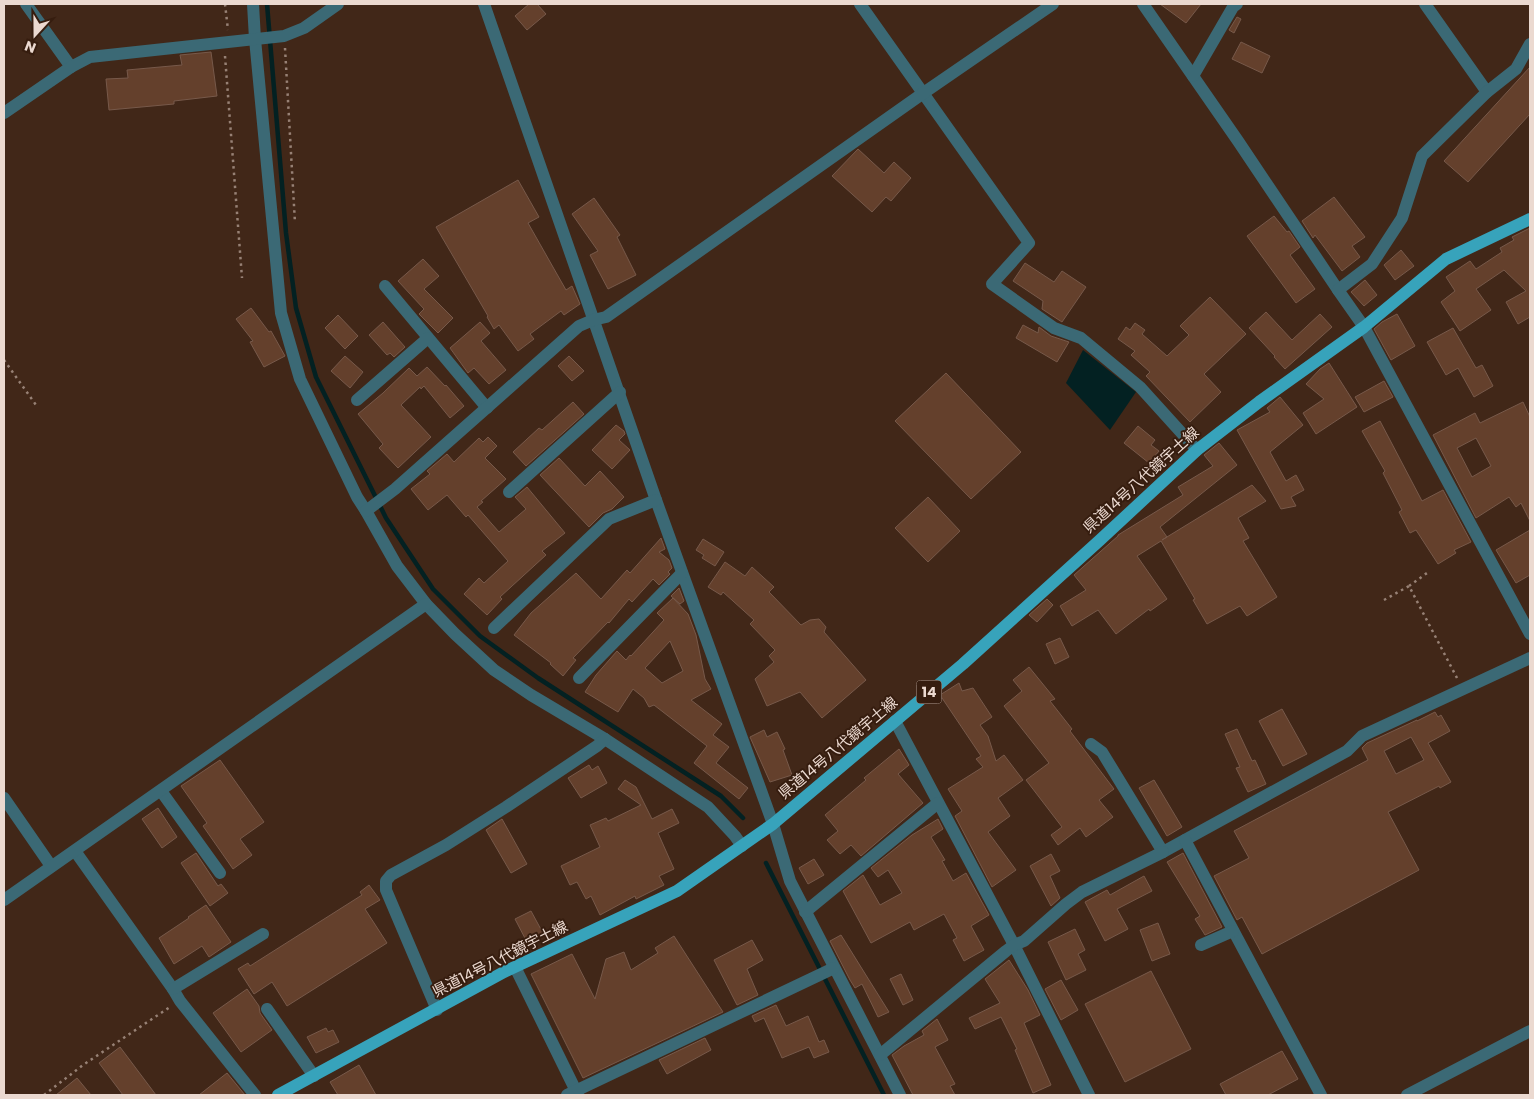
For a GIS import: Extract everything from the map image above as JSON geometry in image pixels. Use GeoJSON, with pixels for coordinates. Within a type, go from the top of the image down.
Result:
{"type":"FeatureCollection","features":[{"type":"Feature","properties":{"kind":"main road","name":"県道14号八代鏡宇土線"},"geometry":{"type":"LineString","coordinates":[[278,1095],[515,967],[677,891],[742,846],[773,824],[895,721],[1100,540],[1196,450],[1259,402],[1364,327],[1446,259],[1530,219]]}},
{"type":"Feature","properties":{"kind":"street"},"geometry":{"type":"LineString","coordinates":[[26,4],[71,67]]}},
{"type":"Feature","properties":{"kind":"street"},"geometry":{"type":"LineString","coordinates":[[252,4],[259,38],[281,313],[300,379],[357,497],[371,507],[397,566],[426,604],[494,670],[531,695],[605,739],[708,807],[742,846]]}},
{"type":"Feature","properties":{"kind":"street"},"geometry":{"type":"LineString","coordinates":[[4,113],[90,56],[282,36],[304,28],[338,4]]}},
{"type":"Feature","properties":{"kind":"street"},"geometry":{"type":"LineString","coordinates":[[484,4],[656,500],[773,824],[790,881],[832,969],[900,1095]]}},
{"type":"Feature","properties":{"kind":"street"},"geometry":{"type":"LineString","coordinates":[[860,4],[1028,243],[992,284],[1054,328],[1081,338],[1140,387],[1196,450]]}},
{"type":"Feature","properties":{"kind":"street"},"geometry":{"type":"LineString","coordinates":[[371,507],[392,491],[579,326],[606,317],[1053,4]]}},
{"type":"Feature","properties":{"kind":"street"},"geometry":{"type":"LineString","coordinates":[[1143,4],[1364,327],[1530,634]]}},
{"type":"Feature","properties":{"kind":"street"},"geometry":{"type":"LineString","coordinates":[[1193,76],[1233,7],[1237,4]]}},
{"type":"Feature","properties":{"kind":"street"},"geometry":{"type":"LineString","coordinates":[[1425,4],[1488,92]]}},
{"type":"Feature","properties":{"kind":"street"},"geometry":{"type":"LineString","coordinates":[[1338,290],[1372,264],[1402,218],[1422,156],[1488,92],[1516,69],[1530,44]]}},
{"type":"Feature","properties":{"kind":"street"},"geometry":{"type":"LineString","coordinates":[[385,286],[487,408]]}},
{"type":"Feature","properties":{"kind":"street"},"geometry":{"type":"LineString","coordinates":[[357,400],[428,338]]}},
{"type":"Feature","properties":{"kind":"street"},"geometry":{"type":"LineString","coordinates":[[508,492],[620,392]]}},
{"type":"Feature","properties":{"kind":"street"},"geometry":{"type":"LineString","coordinates":[[494,628],[609,519],[656,500]]}},
{"type":"Feature","properties":{"kind":"street"},"geometry":{"type":"LineString","coordinates":[[579,678],[682,573]]}},
{"type":"Feature","properties":{"kind":"street"},"geometry":{"type":"LineString","coordinates":[[4,900],[426,604]]}},
{"type":"Feature","properties":{"kind":"street"},"geometry":{"type":"LineString","coordinates":[[880,1055],[1082,892],[1163,852],[1347,751],[1362,736],[1530,658]]}},
{"type":"Feature","properties":{"kind":"street"},"geometry":{"type":"LineString","coordinates":[[895,721],[1014,945],[1089,1095]]}},
{"type":"Feature","properties":{"kind":"street"},"geometry":{"type":"LineString","coordinates":[[437,1010],[386,890],[386,880],[391,875],[446,845],[506,807],[605,739]]}},
{"type":"Feature","properties":{"kind":"street"},"geometry":{"type":"LineString","coordinates":[[1091,744],[1102,752],[1163,852]]}},
{"type":"Feature","properties":{"kind":"street"},"geometry":{"type":"LineString","coordinates":[[161,791],[220,873]]}},
{"type":"Feature","properties":{"kind":"street"},"geometry":{"type":"LineString","coordinates":[[4,798],[51,866]]}},
{"type":"Feature","properties":{"kind":"street"},"geometry":{"type":"LineString","coordinates":[[805,912],[938,803]]}},
{"type":"Feature","properties":{"kind":"street"},"geometry":{"type":"LineString","coordinates":[[1185,840],[1321,1095]]}},
{"type":"Feature","properties":{"kind":"street"},"geometry":{"type":"LineString","coordinates":[[75,851],[180,1001],[255,1095]]}},
{"type":"Feature","properties":{"kind":"street"},"geometry":{"type":"LineString","coordinates":[[1201,945],[1233,931]]}},
{"type":"Feature","properties":{"kind":"street"},"geometry":{"type":"LineString","coordinates":[[173,989],[262,934]]}},
{"type":"Feature","properties":{"kind":"street"},"geometry":{"type":"LineString","coordinates":[[515,967],[573,1094],[832,969]]}},
{"type":"Feature","properties":{"kind":"street"},"geometry":{"type":"LineString","coordinates":[[267,1009],[314,1076]]}},
{"type":"Feature","properties":{"kind":"street"},"geometry":{"type":"LineString","coordinates":[[1407,1095],[1530,1031]]}},
{"type":"Feature","properties":{"kind":"path"},"geometry":{"type":"LineString","coordinates":[[225,4],[242,278]]}},
{"type":"Feature","properties":{"kind":"path"},"geometry":{"type":"LineString","coordinates":[[282,36],[295,223]]}},
{"type":"Feature","properties":{"kind":"path"},"geometry":{"type":"LineString","coordinates":[[4,360],[36,405]]}},
{"type":"Feature","properties":{"kind":"path"},"geometry":{"type":"LineString","coordinates":[[1384,600],[1427,573]]}},
{"type":"Feature","properties":{"kind":"path"},"geometry":{"type":"LineString","coordinates":[[1409,586],[1462,689]]}},
{"type":"Feature","properties":{"kind":"path"},"geometry":{"type":"LineString","coordinates":[[44,1095],[83,1065],[180,1001]]}},
{"type":"Feature","properties":{"kind":"water"},"geometry":{"type":"Polygon","coordinates":[[[1083,350],[1136,392],[1110,430],[1066,383],[1083,350]]]}},
{"type":"Feature","properties":{"kind":"building"},"geometry":{"type":"Polygon","coordinates":[[[529,4],[537,4],[546,14],[527,30],[515,16],[529,4]]]}},
{"type":"Feature","properties":{"kind":"building"},"geometry":{"type":"Polygon","coordinates":[[[1160,4],[1201,4],[1186,23],[1160,4]]]}},
{"type":"Feature","properties":{"kind":"building"},"geometry":{"type":"Polygon","coordinates":[[[1237,17],[1241,19],[1234,33],[1229,30],[1237,17]]]}},
{"type":"Feature","properties":{"kind":"building"},"geometry":{"type":"Polygon","coordinates":[[[1241,42],[1270,56],[1262,73],[1232,59],[1241,42]]]}},
{"type":"Feature","properties":{"kind":"building"},"geometry":{"type":"Polygon","coordinates":[[[211,52],[217,96],[174,101],[174,104],[109,110],[106,79],[128,78],[127,70],[182,65],[180,55],[211,52]]]}},
{"type":"Feature","properties":{"kind":"building"},"geometry":{"type":"Polygon","coordinates":[[[1530,67],[1530,114],[1468,182],[1444,161],[1530,67]]]}},
{"type":"Feature","properties":{"kind":"building"},"geometry":{"type":"Polygon","coordinates":[[[858,149],[884,173],[894,162],[911,178],[891,201],[886,197],[872,212],[832,176],[858,149]]]}},
{"type":"Feature","properties":{"kind":"building"},"geometry":{"type":"Polygon","coordinates":[[[518,180],[539,217],[528,223],[566,290],[572,286],[580,304],[564,315],[561,311],[530,334],[534,339],[518,351],[499,325],[494,329],[436,227],[518,180]]]}},
{"type":"Feature","properties":{"kind":"building"},"geometry":{"type":"Polygon","coordinates":[[[1334,197],[1365,237],[1352,246],[1360,257],[1342,271],[1315,235],[1313,238],[1302,221],[1334,197]]]}},
{"type":"Feature","properties":{"kind":"building"},"geometry":{"type":"Polygon","coordinates":[[[594,198],[620,235],[617,237],[636,275],[608,289],[590,255],[598,251],[572,214],[594,198]]]}},
{"type":"Feature","properties":{"kind":"building"},"geometry":{"type":"Polygon","coordinates":[[[1274,216],[1287,232],[1289,231],[1300,247],[1290,255],[1315,289],[1296,303],[1247,236],[1274,216]]]}},
{"type":"Feature","properties":{"kind":"building"},"geometry":{"type":"Polygon","coordinates":[[[1530,228],[1530,317],[1518,324],[1506,302],[1526,291],[1504,270],[1476,289],[1491,310],[1460,331],[1441,302],[1455,291],[1446,277],[1470,261],[1476,269],[1502,252],[1500,248],[1514,240],[1512,237],[1530,228]]]}},
{"type":"Feature","properties":{"kind":"building"},"geometry":{"type":"Polygon","coordinates":[[[1401,250],[1414,266],[1395,280],[1384,265],[1401,250]]]}},
{"type":"Feature","properties":{"kind":"building"},"geometry":{"type":"Polygon","coordinates":[[[423,259],[439,276],[424,289],[453,318],[438,333],[419,314],[424,309],[398,281],[423,259]]]}},
{"type":"Feature","properties":{"kind":"building"},"geometry":{"type":"Polygon","coordinates":[[[1025,263],[1054,282],[1062,271],[1086,287],[1062,322],[1042,309],[1043,301],[1013,281],[1025,263]]]}},
{"type":"Feature","properties":{"kind":"building"},"geometry":{"type":"Polygon","coordinates":[[[1365,280],[1377,295],[1364,306],[1351,292],[1365,280]]]}},
{"type":"Feature","properties":{"kind":"building"},"geometry":{"type":"Polygon","coordinates":[[[1210,297],[1246,334],[1204,374],[1221,392],[1190,422],[1146,376],[1150,372],[1131,355],[1135,351],[1118,339],[1126,327],[1130,330],[1135,323],[1145,330],[1142,334],[1167,356],[1189,335],[1180,326],[1210,297]]]}},
{"type":"Feature","properties":{"kind":"building"},"geometry":{"type":"Polygon","coordinates":[[[251,308],[269,332],[271,331],[285,356],[264,367],[250,342],[253,341],[236,319],[251,308]]]}},
{"type":"Feature","properties":{"kind":"building"},"geometry":{"type":"Polygon","coordinates":[[[1266,312],[1292,340],[1320,314],[1332,327],[1285,369],[1249,328],[1266,312]]]}},
{"type":"Feature","properties":{"kind":"building"},"geometry":{"type":"Polygon","coordinates":[[[1397,314],[1415,346],[1391,360],[1374,329],[1397,314]]]}},
{"type":"Feature","properties":{"kind":"building"},"geometry":{"type":"Polygon","coordinates":[[[338,315],[358,336],[345,349],[325,328],[338,315]]]}},
{"type":"Feature","properties":{"kind":"building"},"geometry":{"type":"Polygon","coordinates":[[[383,322],[405,347],[394,357],[390,353],[387,355],[369,335],[383,322]]]}},
{"type":"Feature","properties":{"kind":"building"},"geometry":{"type":"Polygon","coordinates":[[[480,322],[490,333],[481,341],[506,370],[489,384],[474,368],[468,373],[450,348],[480,322]]]}},
{"type":"Feature","properties":{"kind":"building"},"geometry":{"type":"Polygon","coordinates":[[[1023,325],[1038,333],[1039,327],[1051,336],[1069,342],[1057,362],[1016,338],[1023,325]]]}},
{"type":"Feature","properties":{"kind":"building"},"geometry":{"type":"Polygon","coordinates":[[[1453,328],[1476,368],[1482,365],[1493,386],[1474,397],[1458,368],[1446,375],[1427,342],[1453,328]]]}},
{"type":"Feature","properties":{"kind":"building"},"geometry":{"type":"Polygon","coordinates":[[[345,356],[363,372],[350,388],[331,371],[345,356]]]}},
{"type":"Feature","properties":{"kind":"building"},"geometry":{"type":"Polygon","coordinates":[[[569,356],[584,371],[572,381],[558,366],[569,356]]]}},
{"type":"Feature","properties":{"kind":"building"},"geometry":{"type":"Polygon","coordinates":[[[1329,363],[1357,407],[1316,434],[1303,413],[1324,399],[1306,384],[1320,369],[1329,363]]]}},
{"type":"Feature","properties":{"kind":"building"},"geometry":{"type":"Polygon","coordinates":[[[427,367],[464,406],[450,418],[424,386],[421,389],[420,387],[401,405],[431,437],[398,468],[379,448],[383,444],[358,414],[409,368],[417,376],[427,367]]]}},
{"type":"Feature","properties":{"kind":"building"},"geometry":{"type":"Polygon","coordinates":[[[946,373],[1021,452],[971,499],[895,421],[946,373]]]}},
{"type":"Feature","properties":{"kind":"building"},"geometry":{"type":"Polygon","coordinates":[[[1384,381],[1393,397],[1364,412],[1355,397],[1384,381]]]}},
{"type":"Feature","properties":{"kind":"building"},"geometry":{"type":"Polygon","coordinates":[[[1280,397],[1303,425],[1270,452],[1286,481],[1296,475],[1304,490],[1291,497],[1296,506],[1281,509],[1237,430],[1270,412],[1267,408],[1280,397]]]}},
{"type":"Feature","properties":{"kind":"building"},"geometry":{"type":"Polygon","coordinates":[[[573,402],[584,414],[526,466],[513,452],[539,428],[542,430],[573,402]]]}},
{"type":"Feature","properties":{"kind":"building"},"geometry":{"type":"Polygon","coordinates":[[[1523,402],[1530,417],[1530,521],[1521,503],[1516,507],[1509,497],[1476,518],[1433,435],[1475,413],[1480,423],[1523,402]],[[1476,438],[1457,448],[1472,477],[1491,466],[1476,438]]]}},
{"type":"Feature","properties":{"kind":"building"},"geometry":{"type":"Polygon","coordinates":[[[1380,421],[1422,501],[1443,490],[1471,542],[1454,550],[1456,553],[1438,564],[1416,530],[1410,533],[1399,512],[1402,510],[1383,473],[1385,471],[1362,431],[1380,421]]]}},
{"type":"Feature","properties":{"kind":"building"},"geometry":{"type":"Polygon","coordinates":[[[616,425],[625,434],[619,440],[630,450],[612,469],[592,450],[616,425]]]}},
{"type":"Feature","properties":{"kind":"building"},"geometry":{"type":"Polygon","coordinates":[[[1138,426],[1155,440],[1151,445],[1159,451],[1149,463],[1124,443],[1138,426]]]}},
{"type":"Feature","properties":{"kind":"building"},"geometry":{"type":"Polygon","coordinates":[[[488,437],[497,446],[485,458],[506,479],[481,501],[483,502],[477,507],[499,532],[526,509],[515,497],[527,487],[565,533],[542,551],[546,555],[500,597],[502,599],[487,615],[464,594],[479,578],[484,583],[508,561],[468,515],[466,517],[447,495],[428,510],[411,489],[430,474],[427,471],[447,454],[454,462],[479,438],[483,442],[488,437]]]}},
{"type":"Feature","properties":{"kind":"building"},"geometry":{"type":"Polygon","coordinates":[[[1219,443],[1237,465],[1160,527],[1167,537],[1252,485],[1266,501],[1238,518],[1249,538],[1243,541],[1277,597],[1247,616],[1240,606],[1207,624],[1193,600],[1195,599],[1161,541],[1137,556],[1167,599],[1150,611],[1149,609],[1116,634],[1098,610],[1072,626],[1060,606],[1086,590],[1074,575],[1118,535],[1183,495],[1178,487],[1213,466],[1204,455],[1219,443]]]}},
{"type":"Feature","properties":{"kind":"building"},"geometry":{"type":"Polygon","coordinates":[[[559,458],[585,486],[600,471],[624,497],[612,509],[603,513],[589,527],[540,475],[559,458]]]}},
{"type":"Feature","properties":{"kind":"building"},"geometry":{"type":"Polygon","coordinates":[[[928,497],[960,531],[928,562],[895,528],[928,497]]]}},
{"type":"Feature","properties":{"kind":"building"},"geometry":{"type":"Polygon","coordinates":[[[1530,530],[1530,575],[1516,583],[1496,550],[1530,530]]]}},
{"type":"Feature","properties":{"kind":"building"},"geometry":{"type":"Polygon","coordinates":[[[661,538],[665,549],[659,552],[669,560],[672,568],[668,572],[670,574],[659,585],[653,579],[632,602],[629,599],[609,623],[573,658],[576,660],[563,676],[551,663],[514,635],[531,613],[576,573],[601,599],[627,570],[630,573],[661,538]]]}},
{"type":"Feature","properties":{"kind":"building"},"geometry":{"type":"Polygon","coordinates":[[[703,539],[724,552],[715,566],[702,558],[704,555],[696,550],[703,539]]]}},
{"type":"Feature","properties":{"kind":"building"},"geometry":{"type":"Polygon","coordinates":[[[725,562],[745,576],[752,567],[774,587],[769,592],[801,625],[810,620],[819,619],[826,627],[824,632],[866,680],[822,718],[800,692],[767,706],[755,679],[774,662],[769,656],[775,650],[750,624],[754,620],[723,592],[721,595],[708,587],[725,562]]]}},
{"type":"Feature","properties":{"kind":"building"},"geometry":{"type":"Polygon","coordinates":[[[679,588],[684,601],[680,604],[671,596],[679,588]]]}},
{"type":"Feature","properties":{"kind":"building"},"geometry":{"type":"Polygon","coordinates":[[[673,598],[688,614],[696,635],[705,679],[711,689],[691,700],[722,724],[713,735],[729,747],[716,763],[748,788],[739,799],[694,763],[707,746],[654,705],[649,707],[644,698],[633,689],[618,712],[585,692],[596,675],[617,651],[626,660],[664,620],[657,613],[673,598]],[[670,641],[645,668],[662,683],[683,671],[670,641]]]}},
{"type":"Feature","properties":{"kind":"building"},"geometry":{"type":"Polygon","coordinates":[[[1047,599],[1053,605],[1037,622],[1029,615],[1047,599]]]}},
{"type":"Feature","properties":{"kind":"building"},"geometry":{"type":"Polygon","coordinates":[[[1060,638],[1069,657],[1055,664],[1046,644],[1060,638]]]}},
{"type":"Feature","properties":{"kind":"building"},"geometry":{"type":"Polygon","coordinates":[[[1029,667],[1055,699],[1050,701],[1114,789],[1099,800],[1113,817],[1086,837],[1080,828],[1058,845],[1051,835],[1062,827],[1026,780],[1049,763],[1004,706],[1022,691],[1013,680],[1029,667]]]}},
{"type":"Feature","properties":{"kind":"building"},"geometry":{"type":"Polygon","coordinates":[[[959,683],[962,691],[973,688],[992,717],[980,725],[988,736],[996,761],[1004,755],[1023,780],[998,798],[1010,816],[988,832],[1016,870],[992,887],[955,816],[962,811],[948,789],[983,767],[976,759],[981,756],[940,695],[959,683]]]}},
{"type":"Feature","properties":{"kind":"building"},"geometry":{"type":"Polygon","coordinates":[[[1282,709],[1307,754],[1283,766],[1259,721],[1282,709]]]}},
{"type":"Feature","properties":{"kind":"building"},"geometry":{"type":"Polygon","coordinates":[[[1435,712],[1438,717],[1441,715],[1450,731],[1428,743],[1451,782],[1440,788],[1439,786],[1388,812],[1419,870],[1262,954],[1242,917],[1237,920],[1214,876],[1249,858],[1234,831],[1368,760],[1362,748],[1367,743],[1435,712]],[[1411,737],[1384,751],[1396,774],[1424,760],[1411,737]]]}},
{"type":"Feature","properties":{"kind":"building"},"geometry":{"type":"Polygon","coordinates":[[[1237,729],[1252,761],[1255,760],[1266,784],[1248,792],[1236,768],[1240,767],[1225,734],[1237,729]]]}},
{"type":"Feature","properties":{"kind":"building"},"geometry":{"type":"Polygon","coordinates":[[[764,730],[767,737],[777,732],[785,749],[783,750],[792,775],[770,782],[750,737],[764,730]]]}},
{"type":"Feature","properties":{"kind":"building"},"geometry":{"type":"Polygon","coordinates":[[[899,749],[909,765],[898,774],[923,803],[861,856],[851,845],[840,854],[827,840],[838,831],[825,815],[866,780],[864,778],[899,749]]]}},
{"type":"Feature","properties":{"kind":"building"},"geometry":{"type":"Polygon","coordinates":[[[220,760],[264,822],[240,839],[252,855],[233,869],[203,826],[207,823],[181,786],[220,760]]]}},
{"type":"Feature","properties":{"kind":"building"},"geometry":{"type":"Polygon","coordinates":[[[589,765],[592,770],[598,766],[607,783],[581,798],[568,778],[589,765]]]}},
{"type":"Feature","properties":{"kind":"building"},"geometry":{"type":"Polygon","coordinates":[[[625,780],[636,787],[652,819],[672,809],[679,823],[658,833],[674,869],[659,876],[664,885],[636,899],[635,896],[600,915],[591,896],[586,899],[577,882],[570,885],[561,866],[600,847],[590,825],[606,818],[608,821],[641,805],[618,789],[625,780]]]}},
{"type":"Feature","properties":{"kind":"building"},"geometry":{"type":"Polygon","coordinates":[[[1154,780],[1182,827],[1167,836],[1139,788],[1154,780]]]}},
{"type":"Feature","properties":{"kind":"building"},"geometry":{"type":"Polygon","coordinates":[[[158,808],[177,837],[162,848],[142,819],[158,808]]]}},
{"type":"Feature","properties":{"kind":"building"},"geometry":{"type":"Polygon","coordinates":[[[502,819],[527,864],[511,873],[486,830],[502,819]]]}},
{"type":"Feature","properties":{"kind":"building"},"geometry":{"type":"Polygon","coordinates":[[[938,819],[943,829],[931,837],[945,860],[942,861],[953,881],[966,873],[989,915],[971,926],[984,950],[964,961],[953,940],[957,938],[944,914],[914,930],[910,922],[871,943],[843,891],[863,875],[880,905],[902,893],[888,870],[878,877],[871,868],[912,835],[938,819]]]}},
{"type":"Feature","properties":{"kind":"building"},"geometry":{"type":"Polygon","coordinates":[[[196,853],[218,886],[221,884],[228,893],[210,906],[181,863],[196,853]]]}},
{"type":"Feature","properties":{"kind":"building"},"geometry":{"type":"Polygon","coordinates":[[[1183,853],[1222,927],[1205,935],[1195,919],[1200,916],[1167,862],[1183,853]]]}},
{"type":"Feature","properties":{"kind":"building"},"geometry":{"type":"Polygon","coordinates":[[[1051,854],[1060,871],[1050,876],[1060,898],[1051,906],[1030,866],[1051,854]]]}},
{"type":"Feature","properties":{"kind":"building"},"geometry":{"type":"Polygon","coordinates":[[[814,859],[824,875],[808,884],[799,868],[814,859]]]}},
{"type":"Feature","properties":{"kind":"building"},"geometry":{"type":"Polygon","coordinates":[[[1144,876],[1152,891],[1117,909],[1128,929],[1105,941],[1085,902],[1107,890],[1110,895],[1144,876]]]}},
{"type":"Feature","properties":{"kind":"building"},"geometry":{"type":"Polygon","coordinates":[[[369,885],[380,900],[365,909],[387,943],[287,1006],[272,982],[254,994],[238,969],[248,963],[250,966],[362,895],[360,892],[369,885]]]}},
{"type":"Feature","properties":{"kind":"building"},"geometry":{"type":"Polygon","coordinates":[[[206,905],[231,942],[209,957],[202,946],[174,964],[159,938],[206,905]]]}},
{"type":"Feature","properties":{"kind":"building"},"geometry":{"type":"Polygon","coordinates":[[[531,911],[544,935],[528,944],[515,919],[531,911]]]}},
{"type":"Feature","properties":{"kind":"building"},"geometry":{"type":"Polygon","coordinates":[[[1158,923],[1170,954],[1152,961],[1140,930],[1158,923]]]}},
{"type":"Feature","properties":{"kind":"building"},"geometry":{"type":"Polygon","coordinates":[[[1075,929],[1085,950],[1078,954],[1086,970],[1066,980],[1048,942],[1075,929]]]}},
{"type":"Feature","properties":{"kind":"building"},"geometry":{"type":"Polygon","coordinates":[[[841,935],[889,1012],[878,1017],[862,984],[855,988],[850,980],[830,941],[841,935]]]}},
{"type":"Feature","properties":{"kind":"building"},"geometry":{"type":"Polygon","coordinates":[[[674,936],[723,1012],[583,1078],[531,974],[572,954],[595,999],[606,959],[624,952],[631,970],[658,953],[655,948],[674,936]]]}},
{"type":"Feature","properties":{"kind":"building"},"geometry":{"type":"Polygon","coordinates":[[[752,940],[763,960],[747,969],[758,995],[737,1005],[714,960],[752,940]]]}},
{"type":"Feature","properties":{"kind":"building"},"geometry":{"type":"Polygon","coordinates":[[[1009,960],[1028,990],[1040,1015],[1024,1023],[1051,1085],[1033,1093],[1015,1050],[1017,1049],[1001,1017],[975,1029],[969,1018],[1000,1003],[985,979],[1009,960]]]}},
{"type":"Feature","properties":{"kind":"building"},"geometry":{"type":"Polygon","coordinates":[[[1151,971],[1191,1049],[1125,1082],[1085,1004],[1151,971]]]}},
{"type":"Feature","properties":{"kind":"building"},"geometry":{"type":"Polygon","coordinates":[[[901,974],[913,1000],[903,1005],[890,979],[901,974]]]}},
{"type":"Feature","properties":{"kind":"building"},"geometry":{"type":"Polygon","coordinates":[[[1061,980],[1078,1010],[1061,1020],[1045,989],[1061,980]]]}},
{"type":"Feature","properties":{"kind":"building"},"geometry":{"type":"Polygon","coordinates":[[[247,989],[272,1030],[241,1052],[213,1013],[247,989]]]}},
{"type":"Feature","properties":{"kind":"building"},"geometry":{"type":"Polygon","coordinates":[[[776,1005],[786,1026],[808,1016],[819,1042],[824,1040],[829,1052],[814,1058],[809,1047],[782,1058],[764,1018],[755,1022],[752,1016],[776,1005]]]}},
{"type":"Feature","properties":{"kind":"building"},"geometry":{"type":"Polygon","coordinates":[[[937,1019],[948,1040],[935,1047],[955,1084],[950,1086],[955,1095],[913,1095],[892,1055],[924,1035],[922,1031],[937,1019]]]}},
{"type":"Feature","properties":{"kind":"building"},"geometry":{"type":"Polygon","coordinates":[[[326,1028],[328,1032],[333,1030],[339,1042],[316,1053],[307,1037],[326,1028]]]}},
{"type":"Feature","properties":{"kind":"building"},"geometry":{"type":"Polygon","coordinates":[[[705,1038],[711,1050],[667,1074],[659,1060],[705,1038]]]}},
{"type":"Feature","properties":{"kind":"building"},"geometry":{"type":"Polygon","coordinates":[[[120,1047],[156,1095],[123,1095],[99,1063],[120,1047]]]}},
{"type":"Feature","properties":{"kind":"building"},"geometry":{"type":"Polygon","coordinates":[[[1282,1051],[1298,1079],[1268,1095],[1226,1095],[1220,1084],[1282,1051]]]}},
{"type":"Feature","properties":{"kind":"building"},"geometry":{"type":"Polygon","coordinates":[[[359,1065],[376,1095],[338,1095],[330,1082],[359,1065]]]}},
{"type":"Feature","properties":{"kind":"building"},"geometry":{"type":"Polygon","coordinates":[[[227,1073],[245,1095],[199,1095],[227,1073]]]}},
{"type":"Feature","properties":{"kind":"building"},"geometry":{"type":"Polygon","coordinates":[[[77,1078],[91,1095],[56,1095],[77,1078]]]}},
{"type":"Feature","properties":{"kind":"waterway"},"geometry":{"type":"LineString","coordinates":[[267,4],[286,233],[296,308],[316,377],[386,518],[433,589],[480,636],[538,678],[721,796],[743,818]]}},
{"type":"Feature","properties":{"kind":"waterway"},"geometry":{"type":"LineString","coordinates":[[766,863],[884,1095]]}}]}
